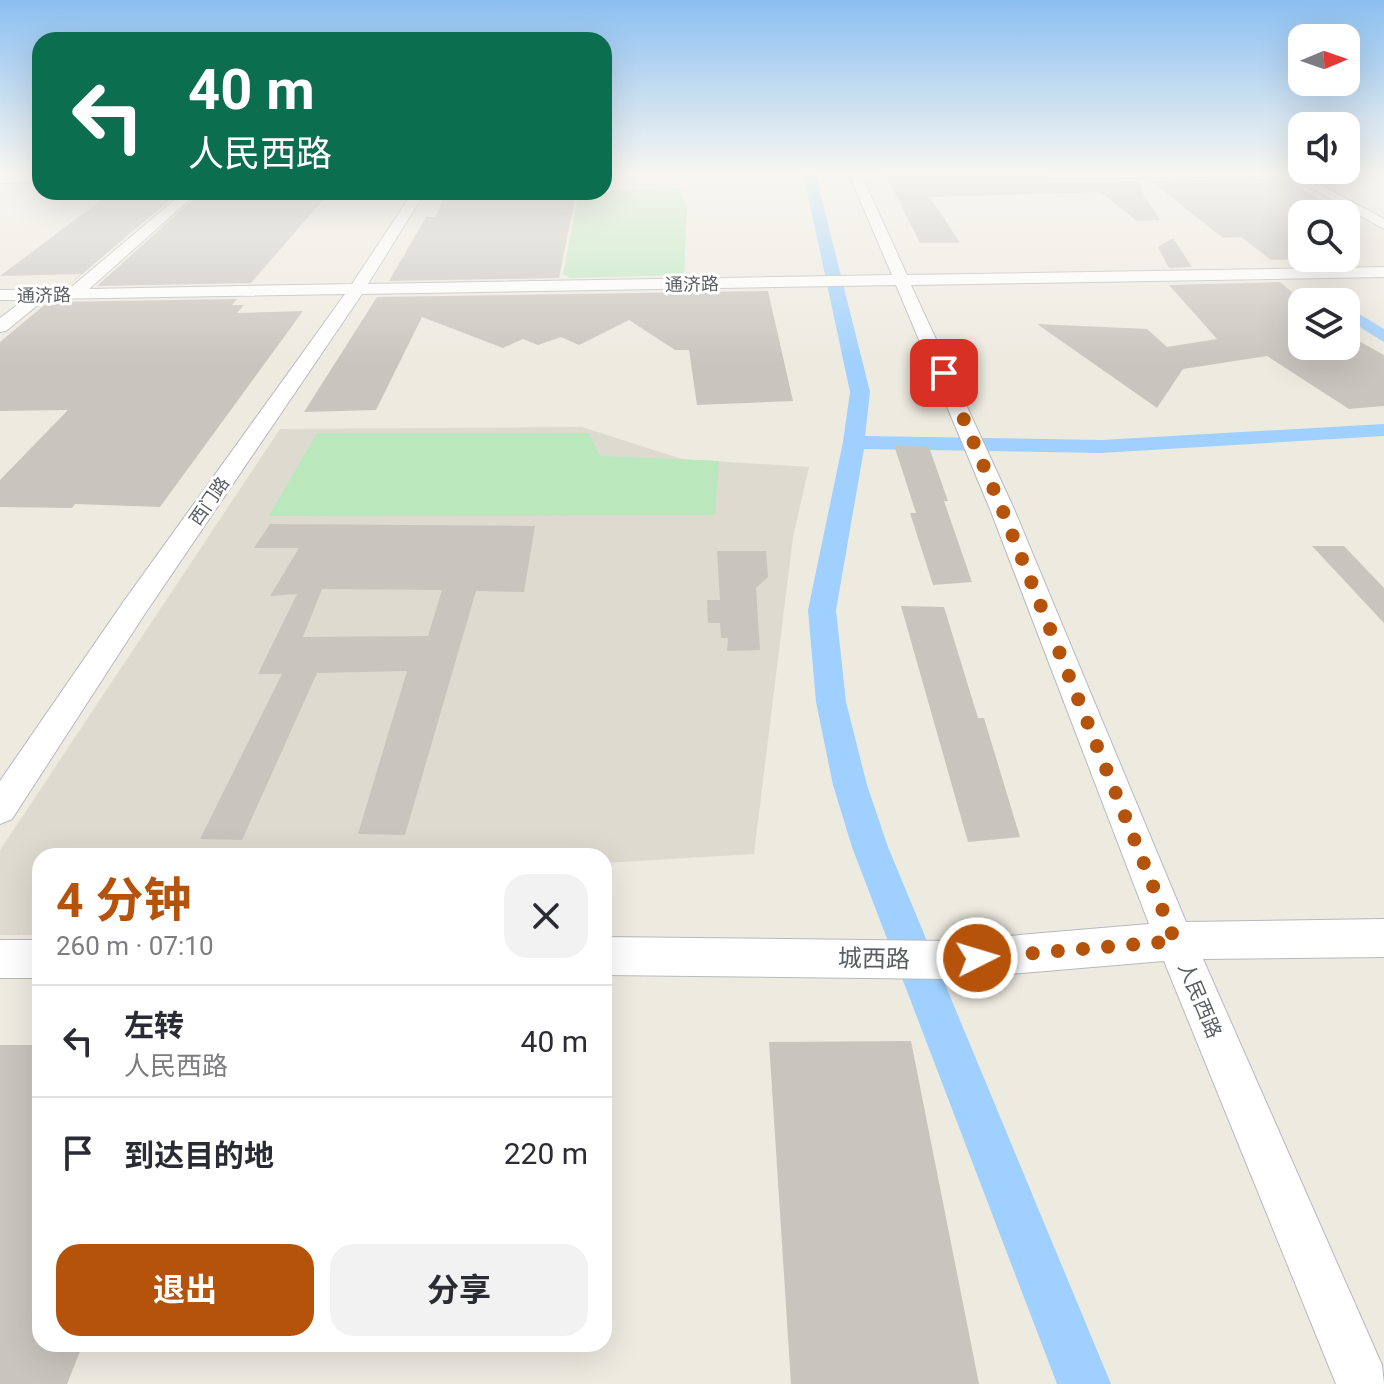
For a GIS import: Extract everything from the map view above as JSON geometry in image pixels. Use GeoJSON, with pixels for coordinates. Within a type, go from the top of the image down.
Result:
{"type":"FeatureCollection","features":[{"type":"Feature","properties":{"kind":"street"},"geometry":{"type":"LineString","coordinates":[[73,294],[140,237]]}},
{"type":"Feature","properties":{"kind":"street","name":"西门路"},"geometry":{"type":"LineString","coordinates":[[0,809],[134,608],[391,237]]}},
{"type":"Feature","properties":{"kind":"street","name":"人民西路"},"geometry":{"type":"LineString","coordinates":[[881,237],[996,494],[1175,941],[1363,1384]]}},
{"type":"Feature","properties":{"kind":"street","name":"通济路"},"geometry":{"type":"LineString","coordinates":[[0,295],[1384,272]]}},
{"type":"Feature","properties":{"kind":"street"},"geometry":{"type":"LineString","coordinates":[[0,327],[40,295]]}},
{"type":"Feature","properties":{"kind":"street","name":"城西路"},"geometry":{"type":"LineString","coordinates":[[612,956],[949,960],[1175,941],[1384,938]]}},
{"type":"Feature","properties":{"kind":"street"},"geometry":{"type":"LineString","coordinates":[[0,959],[32,959]]}},
{"type":"Feature","properties":{"kind":"shaded area"},"geometry":{"type":"Polygon","coordinates":[[[582,427],[682,459],[809,467],[793,537],[754,854],[612,863],[612,848],[32,848],[32,935],[0,935],[0,850],[280,429],[582,427]]]}},
{"type":"Feature","properties":{"kind":"green space"},"geometry":{"type":"Polygon","coordinates":[[[570,237],[686,237],[684,275],[570,278],[563,274],[570,237]]]}},
{"type":"Feature","properties":{"kind":"green space"},"geometry":{"type":"Polygon","coordinates":[[[317,433],[589,433],[600,456],[719,461],[715,515],[269,516],[317,433]]]}},
{"type":"Feature","properties":{"kind":"building"},"geometry":{"type":"Polygon","coordinates":[[[53,237],[126,237],[68,286],[81,274],[0,276],[53,237]]]}},
{"type":"Feature","properties":{"kind":"building"},"geometry":{"type":"Polygon","coordinates":[[[152,237],[291,237],[251,283],[97,286],[152,237]]]}},
{"type":"Feature","properties":{"kind":"building"},"geometry":{"type":"Polygon","coordinates":[[[415,237],[567,237],[559,278],[389,281],[415,237]]]}},
{"type":"Feature","properties":{"kind":"building"},"geometry":{"type":"Polygon","coordinates":[[[917,237],[956,237],[960,243],[920,243],[917,237]]]}},
{"type":"Feature","properties":{"kind":"building"},"geometry":{"type":"Polygon","coordinates":[[[1221,237],[1288,237],[1288,259],[1271,260],[1241,237],[1221,237]]]}},
{"type":"Feature","properties":{"kind":"building"},"geometry":{"type":"Polygon","coordinates":[[[1173,238],[1192,267],[1169,268],[1158,247],[1173,238]]]}},
{"type":"Feature","properties":{"kind":"building"},"geometry":{"type":"Polygon","coordinates":[[[1280,282],[1288,289],[1288,360],[1360,360],[1360,342],[1384,355],[1384,406],[1349,409],[1267,356],[1183,369],[1157,408],[1037,324],[1147,329],[1167,347],[1217,339],[1169,285],[1280,282]]]}},
{"type":"Feature","properties":{"kind":"building"},"geometry":{"type":"Polygon","coordinates":[[[768,291],[793,401],[697,405],[689,350],[675,350],[629,320],[579,345],[561,337],[538,345],[523,339],[503,348],[422,317],[376,410],[304,412],[377,297],[768,291]]]}},
{"type":"Feature","properties":{"kind":"building"},"geometry":{"type":"Polygon","coordinates":[[[237,299],[232,305],[244,305],[237,313],[303,311],[160,507],[75,504],[72,508],[0,507],[0,480],[68,410],[0,411],[0,342],[48,302],[237,299]]]}},
{"type":"Feature","properties":{"kind":"building"},"geometry":{"type":"Polygon","coordinates":[[[894,445],[929,447],[972,582],[933,585],[910,513],[916,513],[894,445]]]}},
{"type":"Feature","properties":{"kind":"building"},"geometry":{"type":"Polygon","coordinates":[[[270,524],[535,526],[524,592],[476,591],[405,835],[358,834],[407,671],[317,673],[242,840],[200,839],[282,674],[258,674],[297,594],[270,596],[299,548],[254,548],[270,524]],[[322,589],[303,637],[428,636],[442,590],[322,589]]]}},
{"type":"Feature","properties":{"kind":"building"},"geometry":{"type":"Polygon","coordinates":[[[1312,546],[1344,546],[1384,588],[1384,623],[1312,546]]]}},
{"type":"Feature","properties":{"kind":"building"},"geometry":{"type":"Polygon","coordinates":[[[717,551],[766,551],[768,577],[756,588],[760,650],[727,651],[728,638],[721,638],[720,623],[708,623],[707,600],[720,600],[717,551]]]}},
{"type":"Feature","properties":{"kind":"building"},"geometry":{"type":"Polygon","coordinates":[[[901,606],[944,607],[978,718],[984,718],[1020,837],[968,842],[901,606]]]}},
{"type":"Feature","properties":{"kind":"building"},"geometry":{"type":"Polygon","coordinates":[[[911,1041],[979,1384],[791,1384],[769,1042],[911,1041]]]}},
{"type":"Feature","properties":{"kind":"building"},"geometry":{"type":"Polygon","coordinates":[[[0,1045],[32,1045],[32,1352],[80,1352],[67,1384],[0,1384],[0,1045]]]}},
{"type":"Feature","properties":{"kind":"waterway"},"geometry":{"type":"LineString","coordinates":[[824,237],[860,392],[854,442]]}},
{"type":"Feature","properties":{"kind":"waterway"},"geometry":{"type":"LineString","coordinates":[[1360,320],[1384,337]]}},
{"type":"Feature","properties":{"kind":"waterway"},"geometry":{"type":"LineString","coordinates":[[854,442],[1060,447],[1183,443],[1384,430]]}},
{"type":"Feature","properties":{"kind":"waterway"},"geometry":{"type":"LineString","coordinates":[[854,442],[822,610],[831,702],[850,785],[870,847],[1084,1384]]}},
{"type":"Feature","properties":{"kind":"route"},"geometry":{"type":"LineString","coordinates":[[944,373],[1002,509],[1175,941],[977,958]]}}]}
